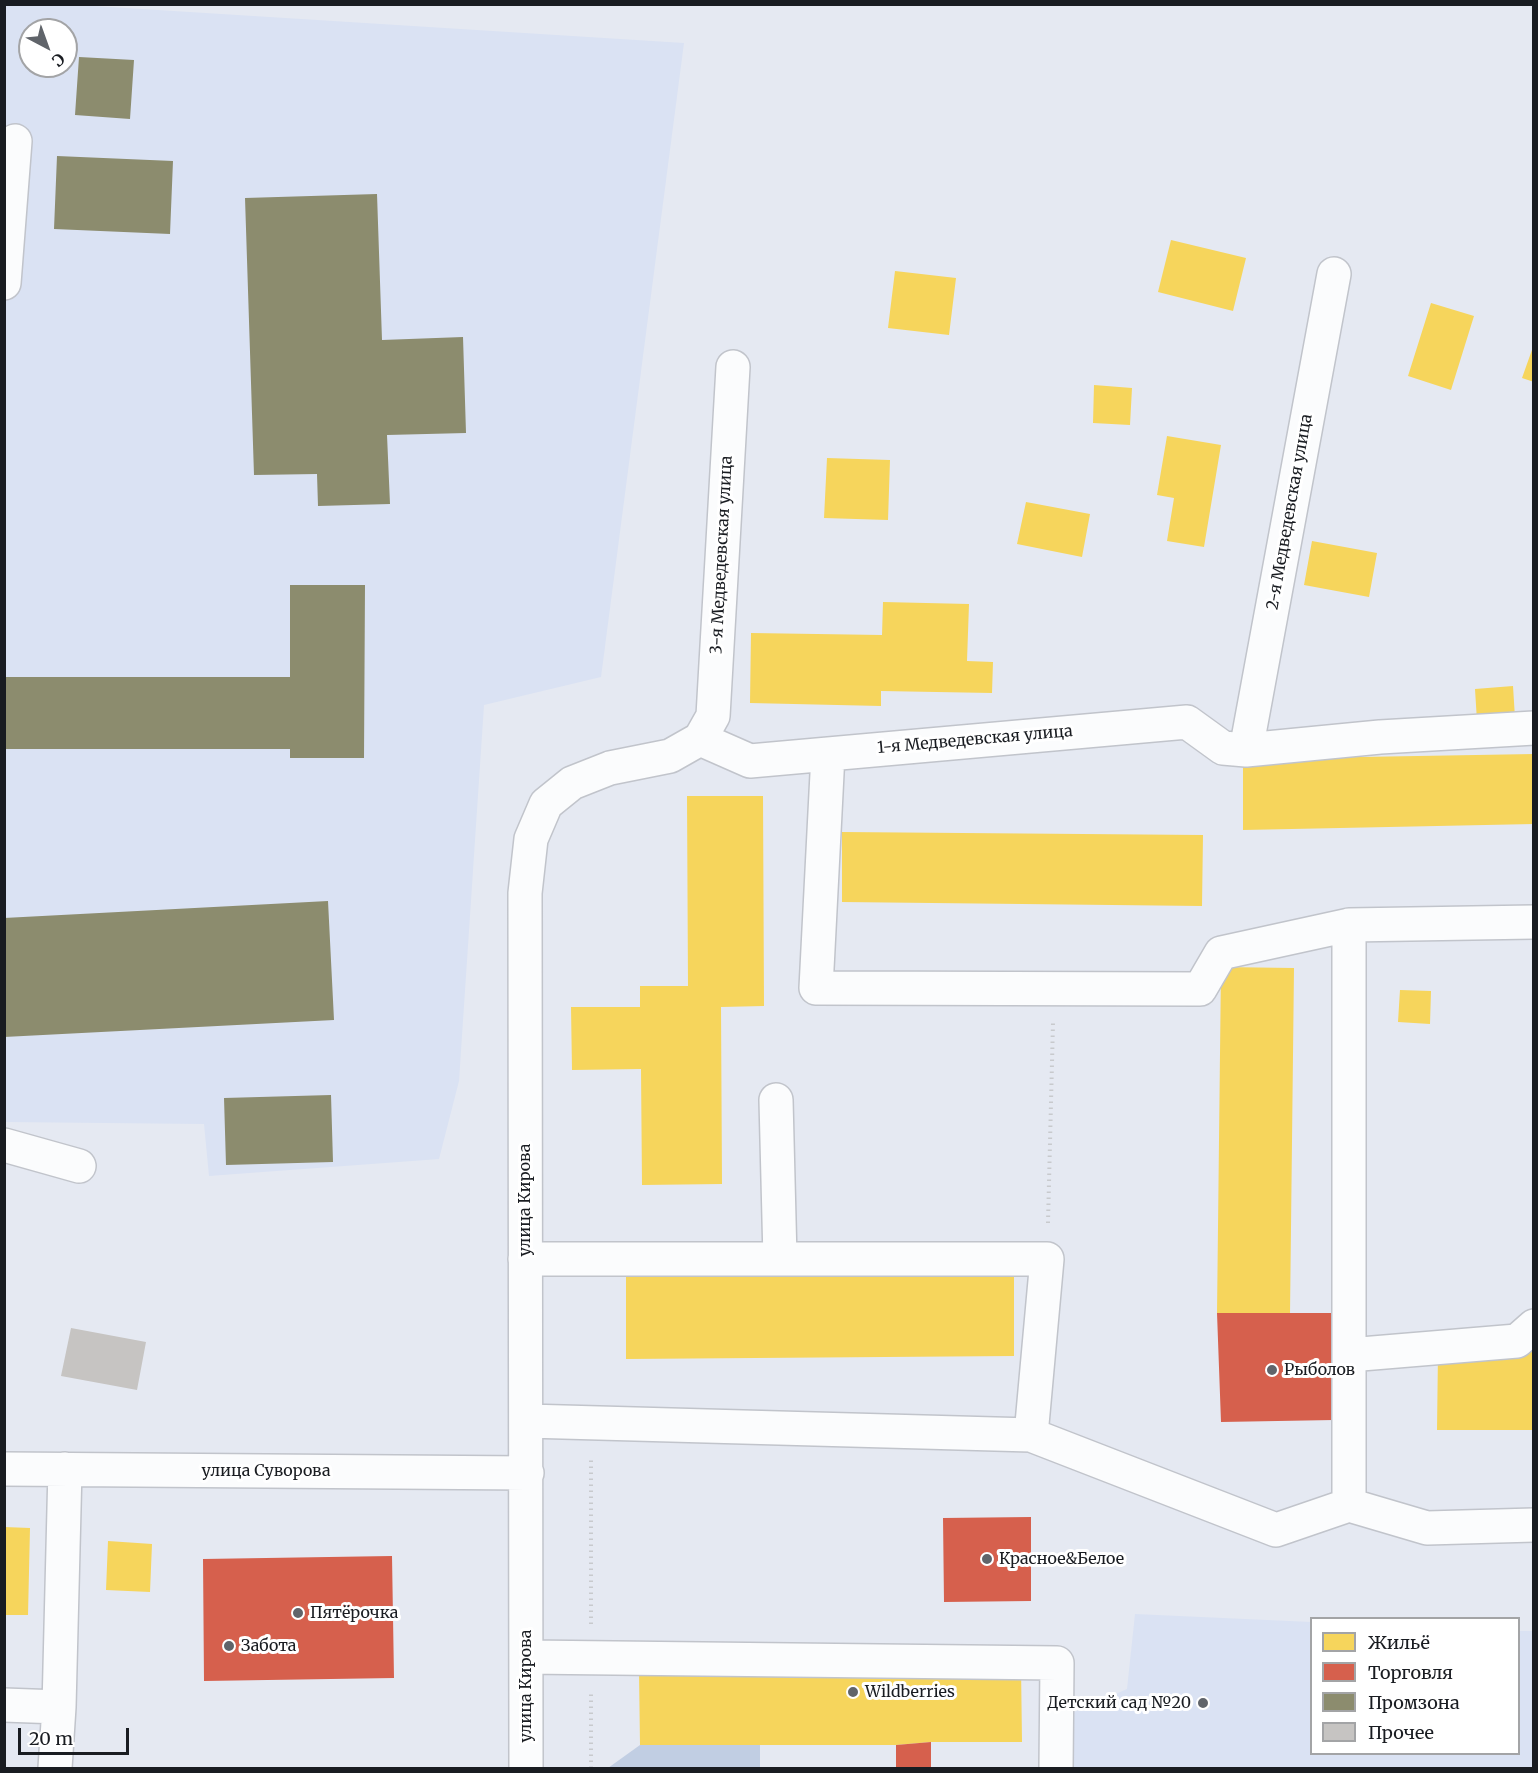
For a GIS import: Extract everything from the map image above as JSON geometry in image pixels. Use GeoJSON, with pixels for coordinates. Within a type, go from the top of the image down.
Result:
{"type":"FeatureCollection","features":[{"type":"Feature","properties":{"kind":"street"},"geometry":{"type":"LineString","coordinates":[[4,283],[15,141]]}},
{"type":"Feature","properties":{"kind":"street","name":"2-я Медведевская улица"},"geometry":{"type":"LineString","coordinates":[[1246,750],[1334,274]]}},
{"type":"Feature","properties":{"kind":"street","name":"3-я Медведевская улица"},"geometry":{"type":"LineString","coordinates":[[700,739],[714,716],[733,368]]}},
{"type":"Feature","properties":{"kind":"street","name":"1-я Медведевская улица"},"geometry":{"type":"LineString","coordinates":[[700,739],[750,761],[1187,722],[1223,748],[1246,750],[1380,737],[1533,728]]}},
{"type":"Feature","properties":{"kind":"street","name":"улица Кирова"},"geometry":{"type":"LineString","coordinates":[[526,1768],[525,893],[531,839],[546,804],[572,783],[610,768],[670,756],[700,739]]}},
{"type":"Feature","properties":{"kind":"street"},"geometry":{"type":"LineString","coordinates":[[828,753],[816,988],[1200,989],[1221,953],[1348,925],[1533,922]]}},
{"type":"Feature","properties":{"kind":"street"},"geometry":{"type":"LineString","coordinates":[[1348,925],[1349,1505]]}},
{"type":"Feature","properties":{"kind":"street"},"geometry":{"type":"LineString","coordinates":[[776,1100],[780,1260]]}},
{"type":"Feature","properties":{"kind":"street"},"geometry":{"type":"LineString","coordinates":[[4,1144],[78,1166]]}},
{"type":"Feature","properties":{"kind":"street"},"geometry":{"type":"LineString","coordinates":[[525,1259],[1047,1259],[1031,1435]]}},
{"type":"Feature","properties":{"kind":"street"},"geometry":{"type":"LineString","coordinates":[[1349,1355],[1517,1341],[1533,1326]]}},
{"type":"Feature","properties":{"kind":"street"},"geometry":{"type":"LineString","coordinates":[[527,1421],[1031,1435],[1276,1530],[1349,1505],[1426,1528],[1533,1525]]}},
{"type":"Feature","properties":{"kind":"street","name":"улица Суворова"},"geometry":{"type":"LineString","coordinates":[[4,1469],[527,1473]]}},
{"type":"Feature","properties":{"kind":"street"},"geometry":{"type":"LineString","coordinates":[[55,1768],[59,1707],[65,1469]]}},
{"type":"Feature","properties":{"kind":"street"},"geometry":{"type":"LineString","coordinates":[[526,1657],[1057,1663],[1056,1768]]}},
{"type":"Feature","properties":{"kind":"street"},"geometry":{"type":"LineString","coordinates":[[4,1705],[59,1707]]}},
{"type":"Feature","properties":{"kind":"path"},"geometry":{"type":"LineString","coordinates":[[1047,1259],[1054,988]]}},
{"type":"Feature","properties":{"kind":"path"},"geometry":{"type":"LineString","coordinates":[[591,1453],[591,1628]]}},
{"type":"Feature","properties":{"kind":"path"},"geometry":{"type":"LineString","coordinates":[[591,1687],[591,1768]]}},
{"type":"Feature","properties":{"kind":"shaded area"},"geometry":{"type":"Polygon","coordinates":[[[5,5],[78,5],[684,43],[601,677],[484,705],[459,1081],[439,1159],[209,1176],[204,1124],[5,1122],[5,5]]]}},
{"type":"Feature","properties":{"kind":"shaded area","name":"Детский сад №20"},"geometry":{"type":"Polygon","coordinates":[[[1135,1614],[1310,1622],[1310,1755],[1520,1755],[1520,1631],[1533,1631],[1533,1768],[1063,1768],[1063,1717],[1127,1689],[1135,1614]]]}},
{"type":"Feature","properties":{"kind":"shaded area"},"geometry":{"type":"Polygon","coordinates":[[[760,1744],[760,1768],[608,1768],[640,1745],[760,1744]]]}},
{"type":"Feature","properties":{"kind":"building: Жильё"},"geometry":{"type":"Polygon","coordinates":[[[1171,240],[1246,258],[1233,311],[1158,292],[1171,240]]]}},
{"type":"Feature","properties":{"kind":"building: Жильё"},"geometry":{"type":"Polygon","coordinates":[[[895,271],[956,278],[949,335],[888,328],[895,271]]]}},
{"type":"Feature","properties":{"kind":"building: Жильё"},"geometry":{"type":"Polygon","coordinates":[[[1431,303],[1474,316],[1451,390],[1408,376],[1431,303]]]}},
{"type":"Feature","properties":{"kind":"building: Жильё"},"geometry":{"type":"Polygon","coordinates":[[[1534,347],[1534,382],[1522,378],[1534,347]]]}},
{"type":"Feature","properties":{"kind":"building: Жильё"},"geometry":{"type":"Polygon","coordinates":[[[1094,385],[1132,388],[1130,425],[1093,423],[1094,385]]]}},
{"type":"Feature","properties":{"kind":"building: Жильё"},"geometry":{"type":"Polygon","coordinates":[[[1167,436],[1221,445],[1204,547],[1167,541],[1174,498],[1157,495],[1167,436]]]}},
{"type":"Feature","properties":{"kind":"building: Жильё"},"geometry":{"type":"Polygon","coordinates":[[[827,458],[890,460],[888,520],[824,518],[827,458]]]}},
{"type":"Feature","properties":{"kind":"building: Жильё"},"geometry":{"type":"Polygon","coordinates":[[[1026,502],[1090,514],[1082,557],[1017,544],[1026,502]]]}},
{"type":"Feature","properties":{"kind":"building: Жильё"},"geometry":{"type":"Polygon","coordinates":[[[1312,541],[1377,553],[1369,597],[1304,585],[1312,541]]]}},
{"type":"Feature","properties":{"kind":"building: Жильё"},"geometry":{"type":"Polygon","coordinates":[[[883,602],[969,604],[967,661],[993,662],[992,693],[881,691],[881,706],[750,703],[751,633],[882,635],[883,602]]]}},
{"type":"Feature","properties":{"kind":"building: Жильё"},"geometry":{"type":"Polygon","coordinates":[[[1513,686],[1515,718],[1477,721],[1475,689],[1513,686]]]}},
{"type":"Feature","properties":{"kind":"building: Жильё"},"geometry":{"type":"Polygon","coordinates":[[[1534,754],[1534,824],[1243,830],[1243,759],[1534,754]]]}},
{"type":"Feature","properties":{"kind":"building: Жильё"},"geometry":{"type":"Polygon","coordinates":[[[687,796],[763,796],[764,1006],[721,1007],[722,1184],[642,1185],[641,1069],[572,1070],[571,1007],[640,1007],[640,986],[688,986],[687,796]]]}},
{"type":"Feature","properties":{"kind":"building: Жильё"},"geometry":{"type":"Polygon","coordinates":[[[842,832],[1203,835],[1202,906],[842,902],[842,832]]]}},
{"type":"Feature","properties":{"kind":"building: Жильё"},"geometry":{"type":"Polygon","coordinates":[[[1221,967],[1294,968],[1290,1314],[1217,1313],[1221,967]]]}},
{"type":"Feature","properties":{"kind":"building: Жильё"},"geometry":{"type":"Polygon","coordinates":[[[1400,990],[1431,991],[1430,1024],[1398,1022],[1400,990]]]}},
{"type":"Feature","properties":{"kind":"building: Жильё"},"geometry":{"type":"Polygon","coordinates":[[[1014,1270],[1014,1356],[626,1359],[626,1273],[1014,1270]]]}},
{"type":"Feature","properties":{"kind":"building: Жильё"},"geometry":{"type":"Polygon","coordinates":[[[1438,1352],[1534,1352],[1534,1430],[1437,1430],[1438,1352]]]}},
{"type":"Feature","properties":{"kind":"building: Жильё"},"geometry":{"type":"Polygon","coordinates":[[[4,1527],[30,1528],[28,1615],[4,1615],[4,1527]]]}},
{"type":"Feature","properties":{"kind":"building: Жильё"},"geometry":{"type":"Polygon","coordinates":[[[108,1541],[152,1544],[150,1592],[106,1590],[108,1541]]]}},
{"type":"Feature","properties":{"kind":"building: Жильё"},"geometry":{"type":"Polygon","coordinates":[[[1021,1666],[1022,1742],[931,1742],[896,1745],[640,1745],[639,1671],[1021,1666]]]}},
{"type":"Feature","properties":{"kind":"building: Торговля"},"geometry":{"type":"Polygon","coordinates":[[[1217,1313],[1334,1313],[1334,1420],[1221,1422],[1217,1313]]]}},
{"type":"Feature","properties":{"kind":"building: Торговля","name":"Красное&Белое"},"geometry":{"type":"Polygon","coordinates":[[[1031,1517],[1031,1601],[944,1602],[943,1518],[1031,1517]]]}},
{"type":"Feature","properties":{"kind":"building: Торговля","name":"Пятёрочка"},"geometry":{"type":"Polygon","coordinates":[[[392,1556],[394,1678],[204,1681],[203,1559],[392,1556]]]}},
{"type":"Feature","properties":{"kind":"building: Торговля"},"geometry":{"type":"Polygon","coordinates":[[[931,1742],[931,1768],[896,1768],[896,1745],[931,1742]]]}},
{"type":"Feature","properties":{"kind":"building: Промзона"},"geometry":{"type":"Polygon","coordinates":[[[79,57],[134,60],[130,119],[75,115],[79,57]]]}},
{"type":"Feature","properties":{"kind":"building: Промзона"},"geometry":{"type":"Polygon","coordinates":[[[57,156],[173,161],[170,234],[54,229],[57,156]]]}},
{"type":"Feature","properties":{"kind":"building: Промзона"},"geometry":{"type":"Polygon","coordinates":[[[377,194],[382,340],[463,337],[466,433],[387,435],[390,504],[318,506],[317,474],[254,475],[245,198],[377,194]]]}},
{"type":"Feature","properties":{"kind":"building: Промзона"},"geometry":{"type":"Polygon","coordinates":[[[290,585],[365,585],[364,758],[290,758],[290,749],[4,749],[4,677],[290,677],[290,585]]]}},
{"type":"Feature","properties":{"kind":"building: Промзона"},"geometry":{"type":"Polygon","coordinates":[[[328,901],[334,1020],[4,1037],[4,918],[328,901]]]}},
{"type":"Feature","properties":{"kind":"building: Промзона"},"geometry":{"type":"Polygon","coordinates":[[[331,1095],[333,1162],[226,1165],[224,1098],[331,1095]]]}},
{"type":"Feature","properties":{"kind":"building: Прочее"},"geometry":{"type":"Polygon","coordinates":[[[71,1328],[146,1342],[137,1390],[61,1376],[71,1328]]]}},
{"type":"Feature","properties":{"kind":"place","name":"Рыболов"},"geometry":{"type":"Point","coordinates":[1272,1370]}},
{"type":"Feature","properties":{"kind":"place","name":"Красное&Белое"},"geometry":{"type":"Point","coordinates":[987,1559]}},
{"type":"Feature","properties":{"kind":"place","name":"Пятёрочка"},"geometry":{"type":"Point","coordinates":[298,1613]}},
{"type":"Feature","properties":{"kind":"place","name":"Забота"},"geometry":{"type":"Point","coordinates":[229,1646]}},
{"type":"Feature","properties":{"kind":"place","name":"Wildberries"},"geometry":{"type":"Point","coordinates":[853,1692]}},
{"type":"Feature","properties":{"kind":"place","name":"Детский сад №20"},"geometry":{"type":"Point","coordinates":[1203,1703]}}]}
